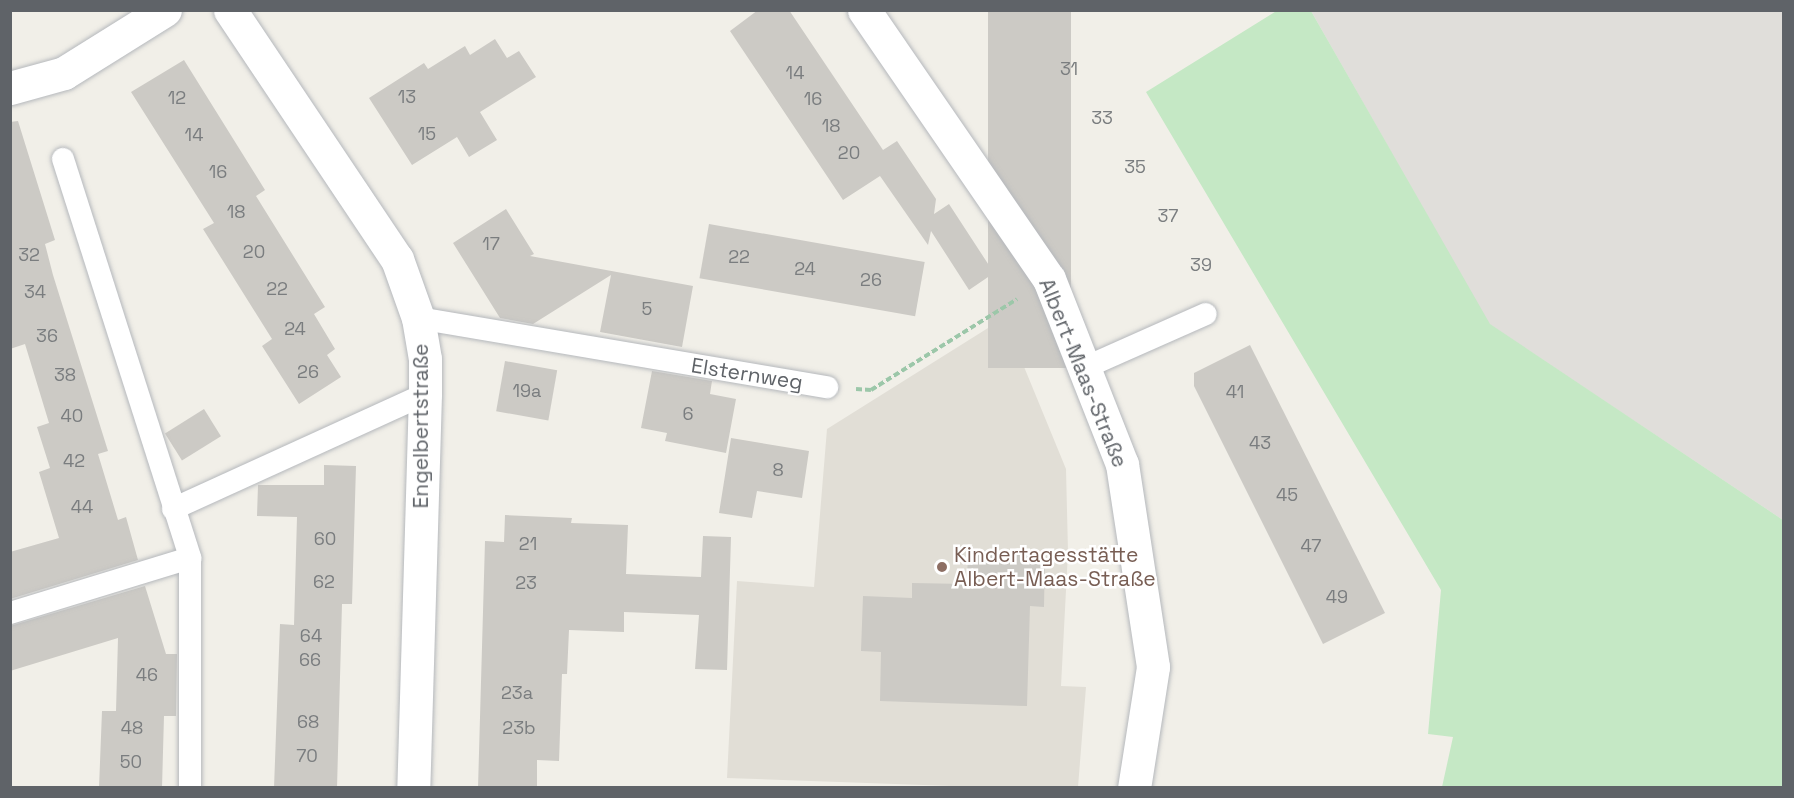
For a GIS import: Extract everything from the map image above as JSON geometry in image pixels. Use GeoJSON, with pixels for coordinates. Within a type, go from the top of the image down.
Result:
{"type":"FeatureCollection","features":[{"type":"Feature","properties":{"kind":"street"},"geometry":{"type":"LineString","coordinates":[[10,88],[64,73],[165,10]]}},
{"type":"Feature","properties":{"kind":"street","name":"Engelbertstraße"},"geometry":{"type":"LineString","coordinates":[[230,10],[397,259],[418,318],[424,359],[425,394],[413,788]]}},
{"type":"Feature","properties":{"kind":"street","name":"Albert-Maas-Straße"},"geometry":{"type":"LineString","coordinates":[[864,10],[1049,279],[1122,464],[1153,667],[1134,788]]}},
{"type":"Feature","properties":{"kind":"lane"},"geometry":{"type":"LineString","coordinates":[[63,159],[190,558],[190,788]]}},
{"type":"Feature","properties":{"kind":"lane"},"geometry":{"type":"LineString","coordinates":[[1084,368],[1206,314]]}},
{"type":"Feature","properties":{"kind":"lane","name":"Elsternweg"},"geometry":{"type":"LineString","coordinates":[[418,318],[827,387]]}},
{"type":"Feature","properties":{"kind":"lane"},"geometry":{"type":"LineString","coordinates":[[173,509],[425,394]]}},
{"type":"Feature","properties":{"kind":"lane"},"geometry":{"type":"LineString","coordinates":[[10,613],[190,558]]}},
{"type":"Feature","properties":{"kind":"path","name":"Elsternweg"},"geometry":{"type":"LineString","coordinates":[[827,387],[871,390],[1049,279]]}},
{"type":"Feature","properties":{"kind":"shaded area"},"geometry":{"type":"Polygon","coordinates":[[[1311,11],[1783,11],[1783,520],[1489,324],[1311,11]]]}},
{"type":"Feature","properties":{"kind":"shaded area","name":"Kindertagesstätte Albert-Maas-Straße"},"geometry":{"type":"Polygon","coordinates":[[[1004,318],[1066,469],[1068,552],[1061,686],[1086,687],[1078,787],[979,787],[727,778],[737,581],[814,587],[827,429],[1004,318]]]}},
{"type":"Feature","properties":{"kind":"green space"},"geometry":{"type":"Polygon","coordinates":[[[1278,10],[1311,11],[1490,324],[1783,520],[1783,787],[1442,787],[1453,737],[1428,734],[1441,590],[1146,92],[1278,10]]]}},
{"type":"Feature","properties":{"kind":"building"},"geometry":{"type":"Polygon","coordinates":[[[758,10],[789,10],[883,150],[897,141],[936,199],[934,214],[949,204],[994,273],[969,290],[931,231],[928,245],[880,176],[843,200],[730,31],[758,10]]]}},
{"type":"Feature","properties":{"kind":"building"},"geometry":{"type":"Polygon","coordinates":[[[988,10],[1071,10],[1071,368],[988,368],[988,10]]]}},
{"type":"Feature","properties":{"kind":"building"},"geometry":{"type":"Polygon","coordinates":[[[495,39],[507,58],[519,51],[536,77],[480,112],[497,140],[469,157],[457,137],[412,165],[369,98],[424,63],[428,69],[465,46],[470,55],[495,39]]]}},
{"type":"Feature","properties":{"kind":"building"},"geometry":{"type":"Polygon","coordinates":[[[184,60],[265,190],[256,196],[325,307],[314,314],[335,349],[327,355],[341,377],[299,404],[262,346],[272,339],[203,229],[214,223],[131,92],[184,60]]]}},
{"type":"Feature","properties":{"kind":"building"},"geometry":{"type":"Polygon","coordinates":[[[18,121],[55,240],[45,244],[53,275],[108,451],[98,454],[118,520],[126,517],[138,560],[10,599],[10,552],[59,538],[39,472],[50,468],[37,427],[49,423],[25,344],[10,349],[10,122],[18,121]]]}},
{"type":"Feature","properties":{"kind":"building"},"geometry":{"type":"Polygon","coordinates":[[[506,209],[534,254],[530,256],[693,286],[682,347],[600,332],[611,275],[533,324],[500,318],[453,243],[506,209]]]}},
{"type":"Feature","properties":{"kind":"building"},"geometry":{"type":"Polygon","coordinates":[[[709,224],[925,262],[915,316],[699,278],[709,224]]]}},
{"type":"Feature","properties":{"kind":"building"},"geometry":{"type":"Polygon","coordinates":[[[1250,345],[1385,613],[1323,644],[1194,386],[1194,373],[1250,345]]]}},
{"type":"Feature","properties":{"kind":"building"},"geometry":{"type":"Polygon","coordinates":[[[505,361],[557,370],[548,420],[496,411],[505,361]]]}},
{"type":"Feature","properties":{"kind":"building"},"geometry":{"type":"Polygon","coordinates":[[[652,371],[712,381],[710,394],[736,399],[726,453],[665,441],[667,433],[641,428],[652,371]]]}},
{"type":"Feature","properties":{"kind":"building"},"geometry":{"type":"Polygon","coordinates":[[[204,409],[221,436],[182,461],[165,433],[204,409]]]}},
{"type":"Feature","properties":{"kind":"building"},"geometry":{"type":"Polygon","coordinates":[[[731,438],[809,451],[802,498],[757,491],[752,518],[719,513],[731,438]]]}},
{"type":"Feature","properties":{"kind":"building"},"geometry":{"type":"Polygon","coordinates":[[[324,465],[356,466],[352,604],[342,604],[337,788],[274,788],[280,624],[294,625],[297,517],[257,516],[258,485],[324,485],[324,465]]]}},
{"type":"Feature","properties":{"kind":"building"},"geometry":{"type":"Polygon","coordinates":[[[505,515],[572,518],[571,523],[628,525],[626,574],[701,577],[703,536],[731,537],[727,670],[695,669],[699,615],[624,612],[624,632],[569,630],[567,674],[562,674],[559,761],[537,760],[537,788],[478,788],[485,541],[504,542],[505,515]]]}},
{"type":"Feature","properties":{"kind":"building"},"geometry":{"type":"Polygon","coordinates":[[[969,550],[1045,553],[1044,607],[1030,606],[1027,706],[880,701],[881,652],[861,651],[863,596],[912,598],[912,583],[966,584],[969,550]]]}},
{"type":"Feature","properties":{"kind":"building"},"geometry":{"type":"Polygon","coordinates":[[[145,586],[166,654],[177,654],[176,716],[164,716],[162,788],[99,788],[102,711],[116,711],[118,638],[10,671],[10,626],[145,586]]]}},
{"type":"Feature","properties":{"kind":"place","name":"Kindertagesstätte Albert-Maas-Straße"},"geometry":{"type":"Point","coordinates":[942,567]}}]}
